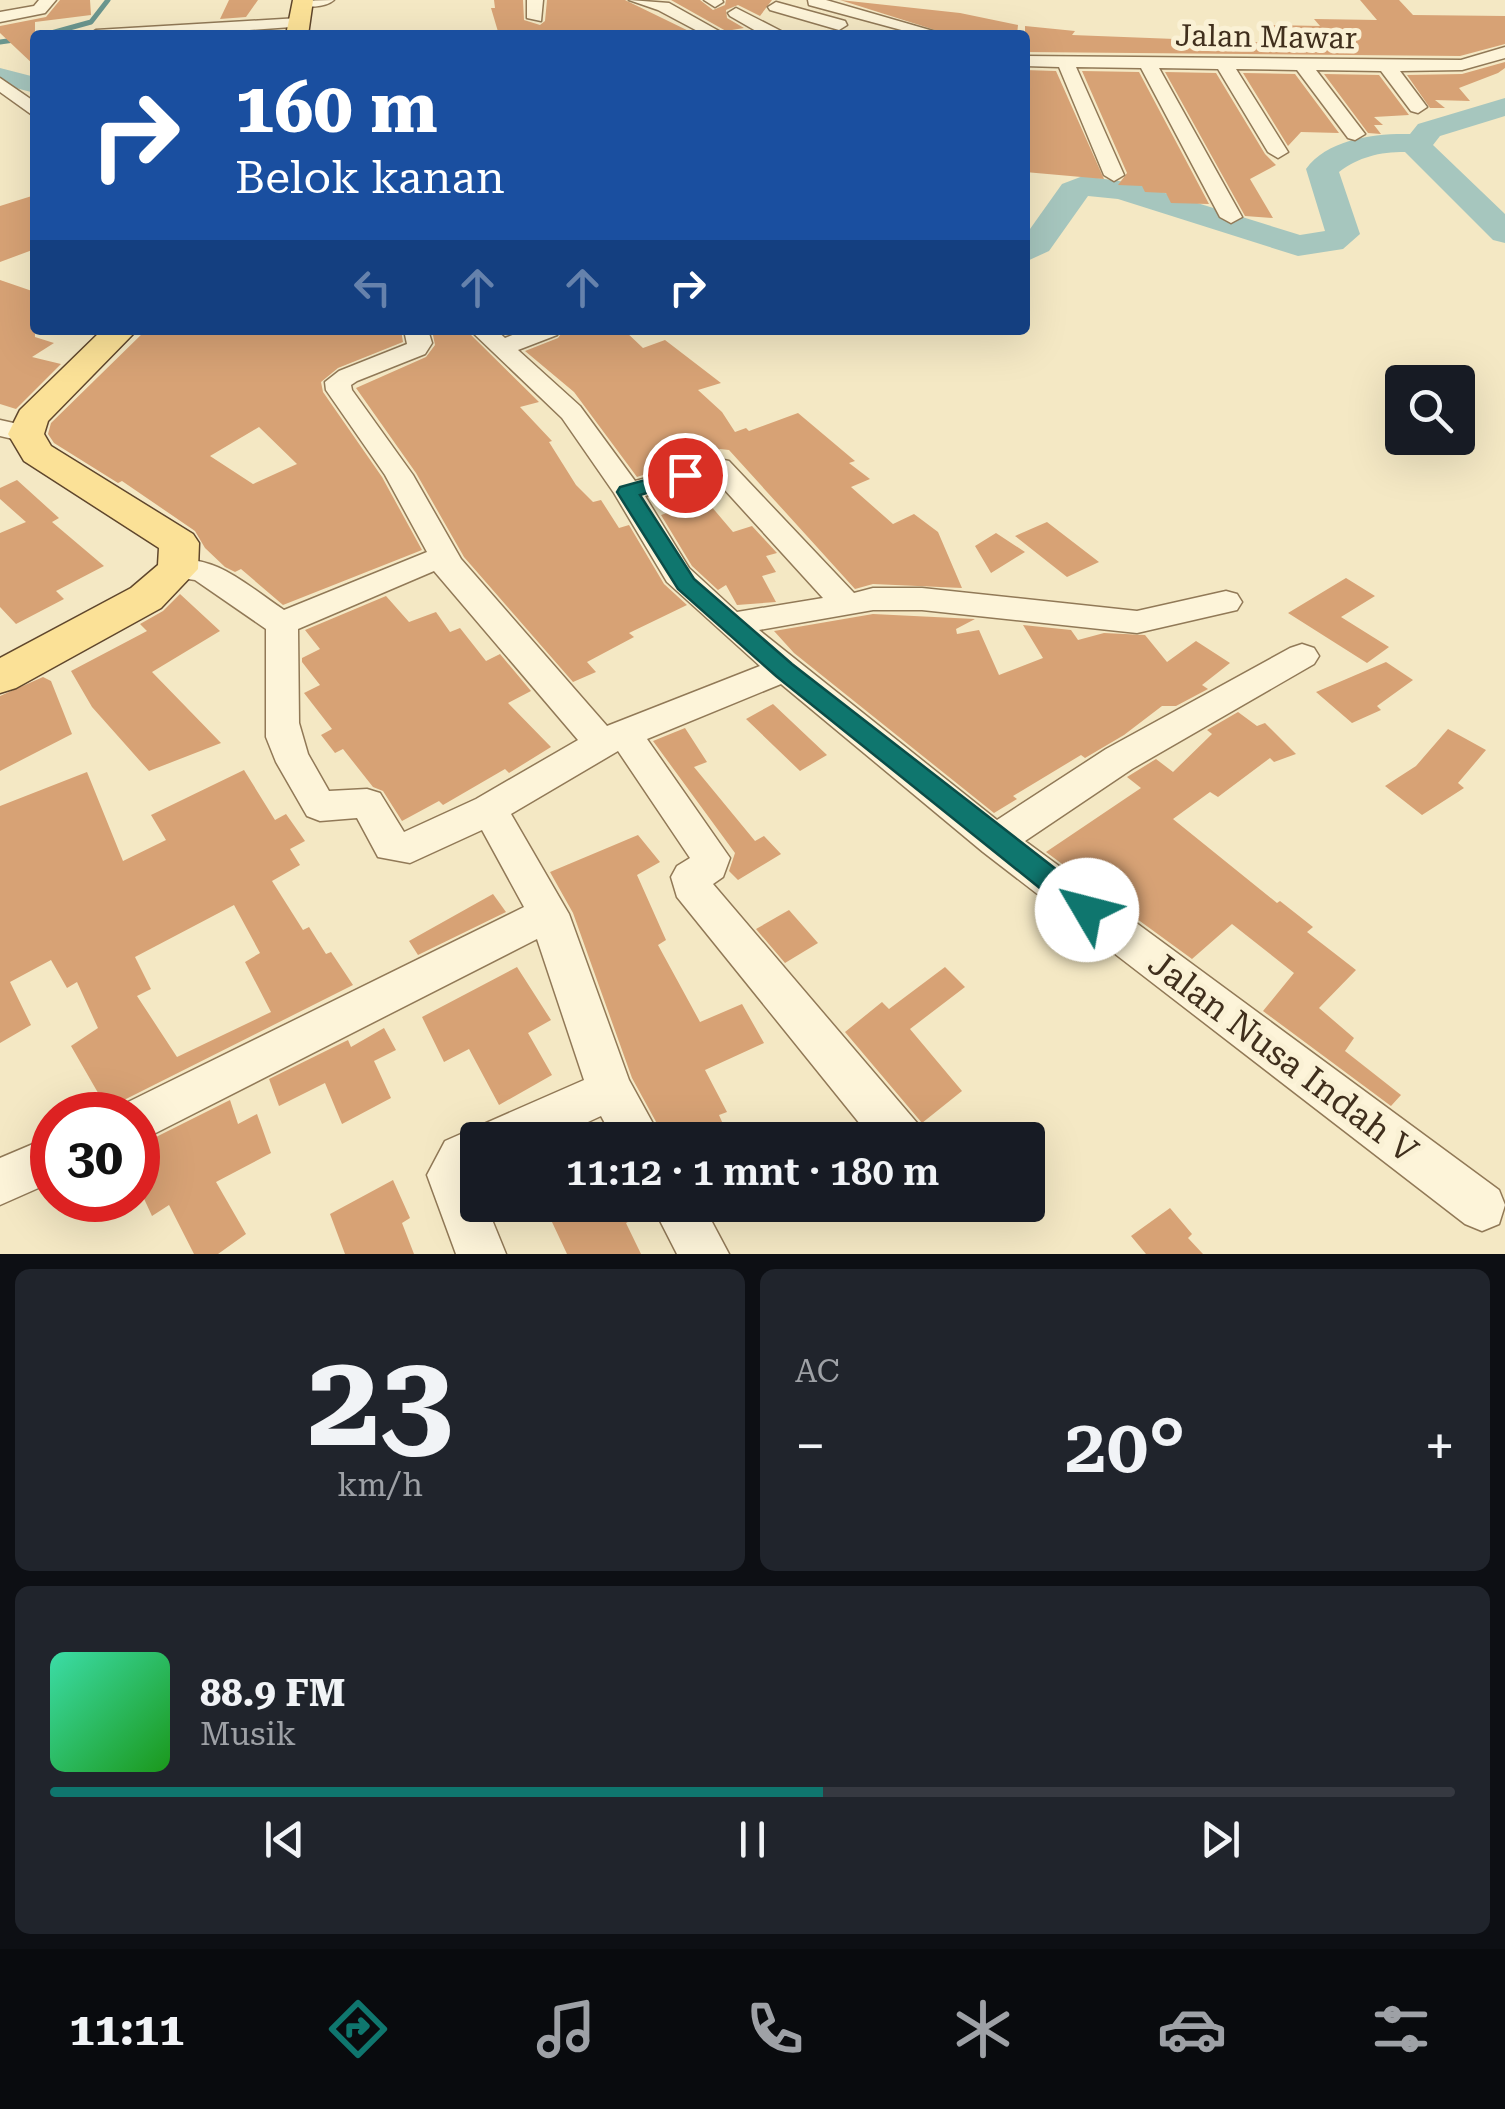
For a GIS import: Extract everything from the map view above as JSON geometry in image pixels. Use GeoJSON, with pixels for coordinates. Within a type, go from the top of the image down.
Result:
{"type":"FeatureCollection","features":[{"type":"Feature","properties":{"kind":"main road"},"geometry":{"type":"LineString","coordinates":[[0,677],[146,598],[178,569],[179,542],[8,432],[32,416],[115,335]]}},
{"type":"Feature","properties":{"kind":"street"},"geometry":{"type":"LineString","coordinates":[[0,17],[40,10],[48,0]]}},
{"type":"Feature","properties":{"kind":"street"},"geometry":{"type":"LineString","coordinates":[[273,30],[326,0]]}},
{"type":"Feature","properties":{"kind":"street"},"geometry":{"type":"LineString","coordinates":[[535,0],[535,18]]}},
{"type":"Feature","properties":{"kind":"street"},"geometry":{"type":"LineString","coordinates":[[637,0],[669,3],[710,30]]}},
{"type":"Feature","properties":{"kind":"street"},"geometry":{"type":"LineString","coordinates":[[816,2],[920,30]]}},
{"type":"Feature","properties":{"kind":"street"},"geometry":{"type":"LineString","coordinates":[[776,7],[856,30]]}},
{"type":"Feature","properties":{"kind":"street"},"geometry":{"type":"LineString","coordinates":[[736,13],[766,30]]}},
{"type":"Feature","properties":{"kind":"street","name":"Jalan Mawar"},"geometry":{"type":"LineString","coordinates":[[1030,60],[1462,65],[1505,52]]}},
{"type":"Feature","properties":{"kind":"street"},"geometry":{"type":"LineString","coordinates":[[1065,61],[1114,174]]}},
{"type":"Feature","properties":{"kind":"street"},"geometry":{"type":"LineString","coordinates":[[1146,62],[1232,217]]}},
{"type":"Feature","properties":{"kind":"street"},"geometry":{"type":"LineString","coordinates":[[1224,64],[1278,152]]}},
{"type":"Feature","properties":{"kind":"street"},"geometry":{"type":"LineString","coordinates":[[1303,65],[1355,134]]}},
{"type":"Feature","properties":{"kind":"street"},"geometry":{"type":"LineString","coordinates":[[1387,66],[1418,107]]}},
{"type":"Feature","properties":{"kind":"street"},"geometry":{"type":"LineString","coordinates":[[0,84],[30,107]]}},
{"type":"Feature","properties":{"kind":"street"},"geometry":{"type":"LineString","coordinates":[[0,114],[30,109]]}},
{"type":"Feature","properties":{"kind":"street"},"geometry":{"type":"LineString","coordinates":[[418,335],[420,342],[416,349],[348,376],[338,382],[339,390],[400,474],[449,564],[613,738],[711,858],[710,866],[691,878],[691,886],[887,1122]]}},
{"type":"Feature","properties":{"kind":"street","name":"Jalan Nusa Indah V"},"geometry":{"type":"LineString","coordinates":[[492,338],[570,412],[628,492],[678,575],[730,624],[996,841],[1482,1207]]}},
{"type":"Feature","properties":{"kind":"street"},"geometry":{"type":"LineString","coordinates":[[628,492],[719,467],[847,605]]}},
{"type":"Feature","properties":{"kind":"street"},"geometry":{"type":"LineString","coordinates":[[281,624],[429,561],[449,564]]}},
{"type":"Feature","properties":{"kind":"street"},"geometry":{"type":"LineString","coordinates":[[178,569],[202,570],[281,624],[288,648],[282,705],[284,740],[320,806],[367,803],[392,846],[410,848],[489,809],[613,738],[784,670]]}},
{"type":"Feature","properties":{"kind":"street"},"geometry":{"type":"LineString","coordinates":[[730,624],[874,599],[922,598],[1138,622],[1226,602]]}},
{"type":"Feature","properties":{"kind":"street"},"geometry":{"type":"LineString","coordinates":[[996,841],[1119,759],[1302,656]]}},
{"type":"Feature","properties":{"kind":"street"},"geometry":{"type":"LineString","coordinates":[[489,809],[549,914],[610,1090],[629,1122]]}},
{"type":"Feature","properties":{"kind":"street"},"geometry":{"type":"LineString","coordinates":[[160,1109],[549,914]]}},
{"type":"Feature","properties":{"kind":"street"},"geometry":{"type":"LineString","coordinates":[[538,1122],[610,1090]]}},
{"type":"Feature","properties":{"kind":"street"},"geometry":{"type":"LineString","coordinates":[[460,1158],[453,1164],[451,1175],[460,1198]]}},
{"type":"Feature","properties":{"kind":"street"},"geometry":{"type":"LineString","coordinates":[[0,1182],[30,1168]]}},
{"type":"Feature","properties":{"kind":"street"},"geometry":{"type":"LineString","coordinates":[[469,1222],[482,1254]]}},
{"type":"Feature","properties":{"kind":"street"},"geometry":{"type":"LineString","coordinates":[[686,1222],[704,1254]]}},
{"type":"Feature","properties":{"kind":"building"},"geometry":{"type":"Polygon","coordinates":[[[60,0],[90,0],[91,15],[35,22],[35,30],[30,30],[30,61],[0,33],[0,26],[46,17],[60,0]]]}},
{"type":"Feature","properties":{"kind":"building"},"geometry":{"type":"Polygon","coordinates":[[[229,0],[258,0],[246,17],[220,19],[229,0]]]}},
{"type":"Feature","properties":{"kind":"building"},"geometry":{"type":"Polygon","coordinates":[[[494,0],[523,0],[524,20],[540,25],[545,21],[547,0],[625,0],[687,30],[498,30],[491,8],[495,8],[494,0]]]}},
{"type":"Feature","properties":{"kind":"building"},"geometry":{"type":"Polygon","coordinates":[[[671,0],[700,0],[713,10],[725,5],[726,0],[772,0],[760,16],[738,5],[726,10],[727,18],[744,28],[724,30],[671,0]]]}},
{"type":"Feature","properties":{"kind":"building"},"geometry":{"type":"Polygon","coordinates":[[[840,0],[960,13],[1018,25],[1018,30],[935,30],[840,0]]]}},
{"type":"Feature","properties":{"kind":"building"},"geometry":{"type":"Polygon","coordinates":[[[1360,0],[1399,0],[1413,15],[1505,16],[1505,44],[1460,56],[1030,52],[1030,30],[1025,30],[1025,26],[1075,31],[1072,35],[1279,43],[1267,25],[1320,26],[1314,19],[1377,20],[1360,0]]]}},
{"type":"Feature","properties":{"kind":"building"},"geometry":{"type":"Polygon","coordinates":[[[1505,62],[1505,68],[1498,73],[1459,88],[1470,101],[1435,100],[1445,108],[1430,108],[1407,75],[1462,74],[1505,62]]]}},
{"type":"Feature","properties":{"kind":"building"},"geometry":{"type":"Polygon","coordinates":[[[1030,70],[1056,71],[1104,179],[1030,172],[1030,70]]]}},
{"type":"Feature","properties":{"kind":"building"},"geometry":{"type":"Polygon","coordinates":[[[1082,71],[1139,72],[1209,204],[1171,203],[1166,193],[1118,185],[1127,173],[1082,71]]]}},
{"type":"Feature","properties":{"kind":"building"},"geometry":{"type":"Polygon","coordinates":[[[1165,72],[1216,73],[1265,154],[1276,165],[1250,179],[1273,218],[1245,216],[1165,72]]]}},
{"type":"Feature","properties":{"kind":"building"},"geometry":{"type":"Polygon","coordinates":[[[1243,73],[1295,74],[1339,133],[1301,132],[1288,146],[1243,73]]]}},
{"type":"Feature","properties":{"kind":"building"},"geometry":{"type":"Polygon","coordinates":[[[1324,74],[1379,75],[1409,115],[1374,117],[1383,125],[1374,125],[1381,134],[1368,133],[1324,74]]]}},
{"type":"Feature","properties":{"kind":"building"},"geometry":{"type":"Polygon","coordinates":[[[30,197],[30,251],[0,262],[0,206],[30,197]]]}},
{"type":"Feature","properties":{"kind":"building"},"geometry":{"type":"Polygon","coordinates":[[[0,280],[30,290],[30,335],[54,343],[32,357],[61,364],[16,409],[0,404],[0,280]]]}},
{"type":"Feature","properties":{"kind":"building"},"geometry":{"type":"Polygon","coordinates":[[[141,335],[402,335],[403,342],[338,368],[321,382],[323,392],[382,477],[422,550],[283,605],[241,569],[235,572],[225,567],[205,548],[195,531],[122,481],[118,483],[54,443],[48,434],[51,423],[141,335]],[[259,427],[210,456],[253,484],[297,464],[259,427]]]}},
{"type":"Feature","properties":{"kind":"building"},"geometry":{"type":"Polygon","coordinates":[[[433,335],[471,335],[539,402],[520,407],[552,441],[549,442],[576,485],[593,502],[601,500],[619,528],[629,525],[664,584],[687,605],[629,633],[634,637],[587,662],[596,672],[573,682],[464,557],[416,473],[356,388],[426,357],[435,345],[433,335]]]}},
{"type":"Feature","properties":{"kind":"building"},"geometry":{"type":"Polygon","coordinates":[[[629,335],[643,348],[665,340],[721,383],[698,390],[722,412],[735,432],[746,428],[749,431],[798,413],[855,461],[849,463],[870,479],[851,487],[893,524],[914,514],[938,532],[962,588],[873,584],[855,589],[729,450],[720,449],[637,477],[574,392],[525,351],[558,338],[629,335]]]}},
{"type":"Feature","properties":{"kind":"building"},"geometry":{"type":"Polygon","coordinates":[[[17,480],[59,518],[52,522],[104,566],[56,591],[64,599],[16,624],[0,607],[0,533],[26,522],[0,499],[0,488],[17,480]]]}},
{"type":"Feature","properties":{"kind":"building"},"geometry":{"type":"Polygon","coordinates":[[[694,486],[733,532],[752,526],[777,553],[766,556],[776,572],[762,576],[776,602],[737,605],[726,585],[718,590],[692,566],[661,515],[667,513],[653,498],[694,486]]]}},
{"type":"Feature","properties":{"kind":"building"},"geometry":{"type":"Polygon","coordinates":[[[1047,522],[1099,562],[1067,577],[1015,536],[1047,522]]]}},
{"type":"Feature","properties":{"kind":"building"},"geometry":{"type":"Polygon","coordinates":[[[996,533],[1025,552],[991,573],[975,546],[996,533]]]}},
{"type":"Feature","properties":{"kind":"building"},"geometry":{"type":"Polygon","coordinates":[[[1346,578],[1375,596],[1341,617],[1389,647],[1367,663],[1288,613],[1346,578]]]}},
{"type":"Feature","properties":{"kind":"building"},"geometry":{"type":"Polygon","coordinates":[[[180,594],[220,631],[152,672],[221,743],[149,771],[92,707],[71,671],[147,631],[140,624],[163,611],[180,594]]]}},
{"type":"Feature","properties":{"kind":"building"},"geometry":{"type":"Polygon","coordinates":[[[386,596],[409,622],[436,612],[450,632],[460,628],[486,661],[500,654],[531,691],[508,703],[551,747],[509,773],[505,769],[443,805],[439,801],[402,821],[383,791],[373,787],[343,749],[335,753],[321,735],[332,729],[304,693],[320,685],[302,662],[302,658],[320,649],[305,630],[386,596]]]}},
{"type":"Feature","properties":{"kind":"building"},"geometry":{"type":"Polygon","coordinates":[[[873,614],[975,619],[956,629],[957,634],[979,630],[999,675],[1043,658],[1023,625],[1071,630],[1078,640],[1104,633],[1145,635],[1167,662],[1196,641],[1230,663],[1202,685],[1208,689],[1176,706],[1162,706],[1124,735],[1085,758],[1081,755],[1013,796],[1017,799],[994,813],[794,653],[774,631],[873,614]]]}},
{"type":"Feature","properties":{"kind":"building"},"geometry":{"type":"Polygon","coordinates":[[[1386,662],[1413,680],[1377,706],[1381,710],[1352,723],[1316,692],[1386,662]]]}},
{"type":"Feature","properties":{"kind":"building"},"geometry":{"type":"Polygon","coordinates":[[[43,677],[51,681],[72,734],[0,771],[0,696],[43,677]]]}},
{"type":"Feature","properties":{"kind":"building"},"geometry":{"type":"Polygon","coordinates":[[[773,704],[827,755],[800,771],[746,719],[773,704]]]}},
{"type":"Feature","properties":{"kind":"building"},"geometry":{"type":"Polygon","coordinates":[[[1238,712],[1257,726],[1265,723],[1296,754],[1274,762],[1270,758],[1218,797],[1210,792],[1173,819],[1313,927],[1307,932],[1356,970],[1319,1008],[1354,1038],[1345,1051],[1401,1095],[1391,1106],[1263,1011],[1294,973],[1232,924],[1192,959],[1122,908],[1092,876],[1085,881],[1046,852],[1141,788],[1127,777],[1156,759],[1173,772],[1212,734],[1207,730],[1238,712]]]}},
{"type":"Feature","properties":{"kind":"building"},"geometry":{"type":"Polygon","coordinates":[[[685,728],[707,762],[694,767],[755,841],[764,836],[781,854],[738,880],[729,871],[735,853],[653,741],[685,728]]]}},
{"type":"Feature","properties":{"kind":"building"},"geometry":{"type":"Polygon","coordinates":[[[1448,729],[1486,750],[1458,783],[1464,788],[1422,815],[1385,786],[1416,766],[1448,729]]]}},
{"type":"Feature","properties":{"kind":"building"},"geometry":{"type":"Polygon","coordinates":[[[244,770],[275,820],[286,814],[305,841],[290,849],[300,865],[272,881],[303,930],[309,927],[353,985],[140,1092],[98,1092],[71,1046],[98,1028],[77,982],[67,988],[51,960],[10,982],[31,1025],[0,1043],[0,806],[87,772],[123,861],[166,840],[151,815],[244,770]],[[234,905],[135,957],[151,989],[137,996],[177,1057],[271,1012],[245,962],[260,953],[234,905]]]}},
{"type":"Feature","properties":{"kind":"building"},"geometry":{"type":"Polygon","coordinates":[[[638,835],[660,862],[637,875],[666,940],[658,945],[700,1022],[742,1004],[764,1043],[705,1070],[727,1112],[719,1115],[722,1122],[656,1122],[632,1078],[573,913],[550,872],[638,835]]]}},
{"type":"Feature","properties":{"kind":"building"},"geometry":{"type":"Polygon","coordinates":[[[493,894],[506,912],[418,955],[409,941],[493,894]]]}},
{"type":"Feature","properties":{"kind":"building"},"geometry":{"type":"Polygon","coordinates":[[[789,910],[818,943],[785,963],[756,929],[789,910]]]}},
{"type":"Feature","properties":{"kind":"building"},"geometry":{"type":"Polygon","coordinates":[[[517,967],[551,1020],[528,1033],[552,1075],[499,1105],[469,1049],[444,1062],[422,1017],[517,967]]]}},
{"type":"Feature","properties":{"kind":"building"},"geometry":{"type":"Polygon","coordinates":[[[945,967],[965,987],[910,1029],[962,1091],[923,1122],[845,1032],[882,1002],[889,1009],[945,967]]]}},
{"type":"Feature","properties":{"kind":"building"},"geometry":{"type":"Polygon","coordinates":[[[384,1028],[396,1050],[374,1061],[391,1098],[342,1124],[325,1083],[279,1106],[269,1079],[348,1040],[351,1047],[384,1028]]]}},
{"type":"Feature","properties":{"kind":"building"},"geometry":{"type":"Polygon","coordinates":[[[230,1100],[238,1124],[257,1114],[271,1153],[216,1182],[246,1234],[218,1254],[194,1254],[169,1205],[160,1211],[160,1135],[230,1100]]]}},
{"type":"Feature","properties":{"kind":"building"},"geometry":{"type":"Polygon","coordinates":[[[393,1180],[410,1218],[402,1223],[414,1254],[345,1254],[330,1214],[393,1180]]]}},
{"type":"Feature","properties":{"kind":"building"},"geometry":{"type":"Polygon","coordinates":[[[1170,1208],[1203,1254],[1146,1254],[1131,1236],[1170,1208]]]}},
{"type":"Feature","properties":{"kind":"building"},"geometry":{"type":"Polygon","coordinates":[[[552,1222],[628,1222],[641,1254],[567,1254],[552,1222]]]}},
{"type":"Feature","properties":{"kind":"waterway"},"geometry":{"type":"LineString","coordinates":[[62,30],[91,22],[108,0]]}},
{"type":"Feature","properties":{"kind":"waterway"},"geometry":{"type":"LineString","coordinates":[[0,42],[30,38]]}},
{"type":"Feature","properties":{"kind":"waterway"},"geometry":{"type":"LineString","coordinates":[[0,76],[30,84]]}},
{"type":"Feature","properties":{"kind":"waterway"},"geometry":{"type":"LineString","coordinates":[[1418,143],[1429,130],[1505,107]]}},
{"type":"Feature","properties":{"kind":"waterway"},"geometry":{"type":"LineString","coordinates":[[1030,249],[1073,191],[1083,186],[1122,190],[1298,246],[1331,242],[1343,234],[1322,169],[1368,146],[1418,143]]}},
{"type":"Feature","properties":{"kind":"waterway"},"geometry":{"type":"LineString","coordinates":[[1418,143],[1416,146],[1505,233]]}},
{"type":"Feature","properties":{"kind":"route"},"geometry":{"type":"LineString","coordinates":[[685,475],[628,492],[686,584],[784,670],[1087,910]]}}]}
